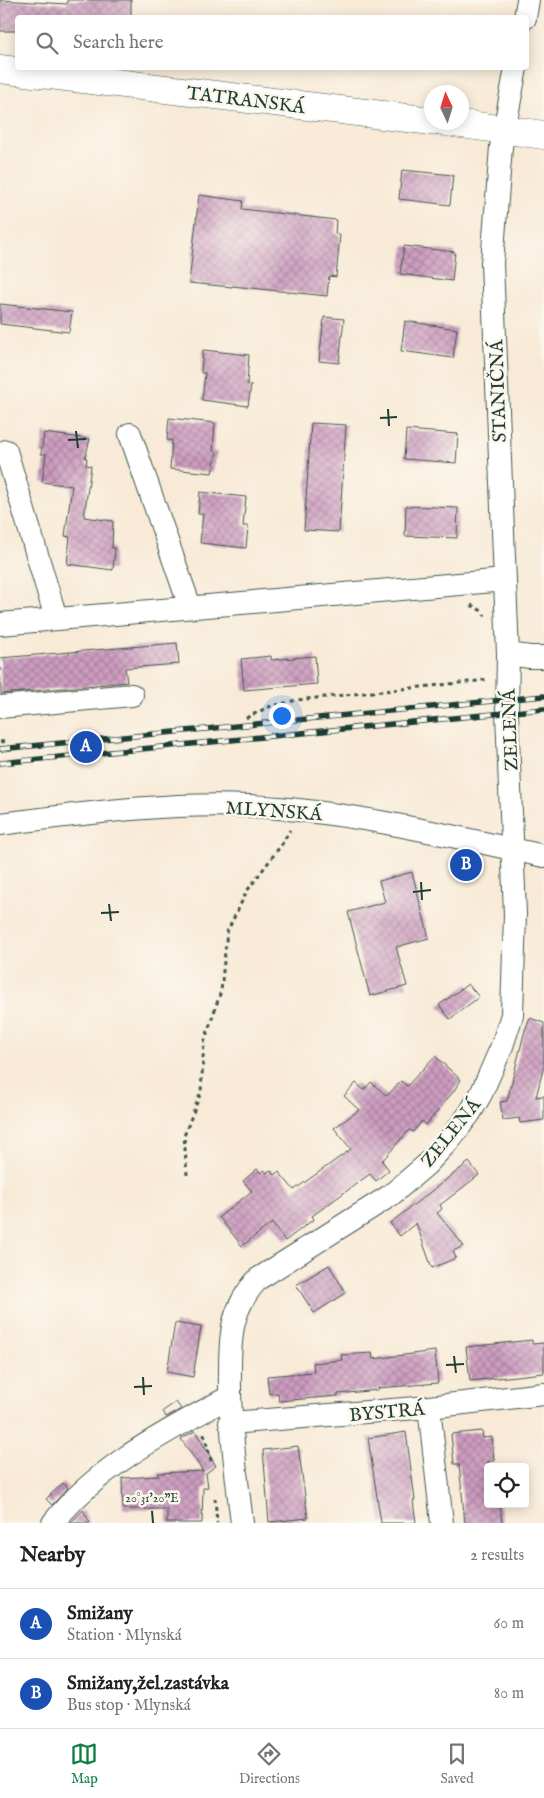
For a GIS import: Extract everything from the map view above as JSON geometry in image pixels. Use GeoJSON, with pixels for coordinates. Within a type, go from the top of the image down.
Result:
{"type":"FeatureCollection","features":[{"type":"Feature","properties":{"kind":"main road","name":"TATRANSKÁ"},"geometry":{"type":"LineString","coordinates":[[0,69],[424,120]]}},
{"type":"Feature","properties":{"kind":"main road"},"geometry":{"type":"LineString","coordinates":[[469,125],[544,135]]}},
{"type":"Feature","properties":{"kind":"street"},"geometry":{"type":"LineString","coordinates":[[526,15],[528,0]]}},
{"type":"Feature","properties":{"kind":"street","name":"STANIČNÁ"},"geometry":{"type":"LineString","coordinates":[[508,662],[492,263],[501,147],[516,70]]}},
{"type":"Feature","properties":{"kind":"street"},"geometry":{"type":"LineString","coordinates":[[130,434],[190,607]]}},
{"type":"Feature","properties":{"kind":"street"},"geometry":{"type":"LineString","coordinates":[[6,451],[56,618]]}},
{"type":"Feature","properties":{"kind":"street"},"geometry":{"type":"LineString","coordinates":[[0,624],[505,580]]}},
{"type":"Feature","properties":{"kind":"street"},"geometry":{"type":"LineString","coordinates":[[508,662],[530,657],[544,657]]}},
{"type":"Feature","properties":{"kind":"street","name":"ZELENÁ"},"geometry":{"type":"LineString","coordinates":[[242,1523],[230,1424],[229,1397],[230,1342],[238,1309],[250,1288],[268,1272],[391,1196],[450,1139],[481,1094],[502,1046],[512,1015],[515,914],[507,713],[508,662]]}},
{"type":"Feature","properties":{"kind":"street"},"geometry":{"type":"LineString","coordinates":[[0,707],[132,695]]}},
{"type":"Feature","properties":{"kind":"street","name":"MLYNSKÁ"},"geometry":{"type":"LineString","coordinates":[[0,824],[155,807],[248,806],[367,819],[544,856]]}},
{"type":"Feature","properties":{"kind":"street","name":"BYSTRÁ"},"geometry":{"type":"LineString","coordinates":[[230,1424],[429,1407],[544,1394]]}},
{"type":"Feature","properties":{"kind":"street"},"geometry":{"type":"LineString","coordinates":[[53,1523],[92,1482],[111,1467],[172,1428],[229,1397]]}},
{"type":"Feature","properties":{"kind":"street"},"geometry":{"type":"LineString","coordinates":[[429,1407],[442,1523]]}},
{"type":"Feature","properties":{"kind":"path"},"geometry":{"type":"LineString","coordinates":[[465,602],[482,611],[486,618]]}},
{"type":"Feature","properties":{"kind":"path"},"geometry":{"type":"LineString","coordinates":[[246,718],[268,707],[297,700],[478,681],[508,662]]}},
{"type":"Feature","properties":{"kind":"path"},"geometry":{"type":"LineString","coordinates":[[0,742],[8,741]]}},
{"type":"Feature","properties":{"kind":"path"},"geometry":{"type":"LineString","coordinates":[[187,1175],[184,1136],[201,1092],[204,1043],[222,991],[227,932],[248,891],[289,832],[293,810]]}},
{"type":"Feature","properties":{"kind":"path"},"geometry":{"type":"LineString","coordinates":[[198,1414],[214,1470]]}},
{"type":"Feature","properties":{"kind":"path"},"geometry":{"type":"LineString","coordinates":[[215,1496],[217,1523]]}},
{"type":"Feature","properties":{"kind":"building"},"geometry":{"type":"Polygon","coordinates":[[[0,0],[67,4],[68,0],[131,0],[131,15],[15,15],[15,31],[0,31],[0,0]]]}},
{"type":"Feature","properties":{"kind":"building"},"geometry":{"type":"Polygon","coordinates":[[[402,170],[453,175],[450,205],[399,199],[402,170]]]}},
{"type":"Feature","properties":{"kind":"building"},"geometry":{"type":"Polygon","coordinates":[[[199,195],[243,201],[242,209],[336,220],[335,234],[340,235],[336,277],[329,276],[327,296],[189,283],[199,195]]]}},
{"type":"Feature","properties":{"kind":"building"},"geometry":{"type":"Polygon","coordinates":[[[404,246],[455,252],[452,281],[400,274],[404,246]]]}},
{"type":"Feature","properties":{"kind":"building"},"geometry":{"type":"Polygon","coordinates":[[[0,304],[72,312],[69,332],[0,324],[0,304]]]}},
{"type":"Feature","properties":{"kind":"building"},"geometry":{"type":"Polygon","coordinates":[[[324,317],[344,319],[339,363],[319,361],[324,317]]]}},
{"type":"Feature","properties":{"kind":"building"},"geometry":{"type":"Polygon","coordinates":[[[405,321],[457,329],[453,358],[401,351],[405,321]]]}},
{"type":"Feature","properties":{"kind":"building"},"geometry":{"type":"Polygon","coordinates":[[[203,350],[249,355],[247,384],[251,385],[248,406],[202,400],[205,373],[201,373],[203,350]]]}},
{"type":"Feature","properties":{"kind":"building"},"geometry":{"type":"Polygon","coordinates":[[[169,418],[215,423],[213,451],[217,452],[212,473],[170,469],[172,440],[167,440],[169,418]]]}},
{"type":"Feature","properties":{"kind":"building"},"geometry":{"type":"Polygon","coordinates":[[[311,423],[346,425],[339,532],[304,530],[311,423]]]}},
{"type":"Feature","properties":{"kind":"building"},"geometry":{"type":"Polygon","coordinates":[[[406,430],[458,434],[456,463],[404,459],[406,430]]]}},
{"type":"Feature","properties":{"kind":"building"},"geometry":{"type":"Polygon","coordinates":[[[44,433],[90,439],[85,458],[87,458],[86,465],[91,466],[84,517],[113,521],[112,548],[115,548],[113,570],[67,564],[70,537],[65,536],[72,486],[42,482],[46,454],[41,454],[44,433]]]}},
{"type":"Feature","properties":{"kind":"building"},"geometry":{"type":"Polygon","coordinates":[[[200,492],[246,497],[243,526],[248,526],[246,548],[200,543],[203,514],[198,514],[200,492]]]}},
{"type":"Feature","properties":{"kind":"building"},"geometry":{"type":"Polygon","coordinates":[[[406,506],[458,508],[457,538],[405,536],[406,506]]]}},
{"type":"Feature","properties":{"kind":"building"},"geometry":{"type":"Polygon","coordinates":[[[177,643],[179,664],[125,668],[127,682],[1,694],[0,658],[177,643]]]}},
{"type":"Feature","properties":{"kind":"building"},"geometry":{"type":"Polygon","coordinates":[[[271,656],[271,660],[315,656],[317,684],[244,690],[241,659],[271,656]]]}},
{"type":"Feature","properties":{"kind":"building"},"geometry":{"type":"Polygon","coordinates":[[[412,872],[429,938],[396,947],[407,986],[370,996],[348,912],[385,902],[379,881],[412,872]]]}},
{"type":"Feature","properties":{"kind":"building"},"geometry":{"type":"Polygon","coordinates":[[[468,984],[479,997],[450,1019],[439,1005],[468,984]]]}},
{"type":"Feature","properties":{"kind":"building"},"geometry":{"type":"Polygon","coordinates":[[[530,1018],[544,1023],[544,1066],[536,1097],[544,1096],[544,1120],[520,1123],[519,1118],[503,1120],[500,1102],[507,1101],[525,1030],[530,1018]]]}},
{"type":"Feature","properties":{"kind":"building"},"geometry":{"type":"Polygon","coordinates":[[[435,1056],[461,1080],[426,1125],[422,1121],[413,1132],[409,1130],[382,1161],[389,1170],[376,1181],[370,1174],[312,1216],[314,1219],[285,1241],[272,1223],[242,1246],[219,1217],[252,1191],[243,1181],[257,1169],[261,1173],[264,1170],[267,1173],[270,1170],[275,1175],[279,1172],[294,1190],[351,1149],[334,1128],[359,1110],[344,1096],[356,1083],[364,1090],[371,1082],[387,1096],[401,1081],[407,1086],[435,1056]]]}},
{"type":"Feature","properties":{"kind":"building"},"geometry":{"type":"Polygon","coordinates":[[[469,1162],[479,1175],[440,1205],[442,1209],[437,1213],[464,1246],[453,1251],[456,1258],[432,1268],[416,1223],[400,1236],[390,1223],[469,1162]]]}},
{"type":"Feature","properties":{"kind":"building"},"geometry":{"type":"Polygon","coordinates":[[[329,1265],[346,1293],[314,1313],[296,1285],[329,1265]]]}},
{"type":"Feature","properties":{"kind":"building"},"geometry":{"type":"Polygon","coordinates":[[[175,1323],[201,1327],[193,1377],[167,1372],[175,1323]]]}},
{"type":"Feature","properties":{"kind":"building"},"geometry":{"type":"Polygon","coordinates":[[[532,1340],[532,1344],[544,1343],[544,1373],[470,1381],[466,1347],[532,1340]]]}},
{"type":"Feature","properties":{"kind":"building"},"geometry":{"type":"Polygon","coordinates":[[[435,1351],[438,1383],[378,1388],[378,1390],[338,1394],[338,1396],[279,1401],[278,1393],[269,1394],[267,1376],[314,1372],[313,1363],[342,1360],[341,1355],[372,1353],[373,1359],[435,1351]]]}},
{"type":"Feature","properties":{"kind":"building"},"geometry":{"type":"Polygon","coordinates":[[[176,1402],[181,1409],[166,1417],[163,1411],[176,1402]]]}},
{"type":"Feature","properties":{"kind":"building"},"geometry":{"type":"Polygon","coordinates":[[[195,1431],[216,1466],[206,1473],[208,1487],[203,1488],[202,1523],[167,1523],[167,1509],[123,1509],[122,1478],[159,1476],[157,1473],[203,1471],[181,1439],[195,1431]]]}},
{"type":"Feature","properties":{"kind":"building"},"geometry":{"type":"Polygon","coordinates":[[[482,1431],[483,1438],[492,1437],[494,1461],[484,1463],[484,1508],[500,1508],[502,1523],[465,1523],[459,1464],[454,1464],[451,1434],[482,1431]]]}},
{"type":"Feature","properties":{"kind":"building"},"geometry":{"type":"Polygon","coordinates":[[[406,1432],[415,1500],[413,1501],[416,1523],[381,1523],[368,1438],[406,1432]]]}},
{"type":"Feature","properties":{"kind":"building"},"geometry":{"type":"Polygon","coordinates":[[[298,1446],[308,1518],[269,1522],[263,1450],[298,1446]]]}},
{"type":"Feature","properties":{"kind":"building"},"geometry":{"type":"Polygon","coordinates":[[[63,1483],[68,1488],[52,1505],[46,1499],[63,1483]]]}},
{"type":"Feature","properties":{"kind":"building"},"geometry":{"type":"Polygon","coordinates":[[[83,1510],[90,1523],[70,1523],[83,1510]]]}},
{"type":"Feature","properties":{"kind":"railway"},"geometry":{"type":"LineString","coordinates":[[0,749],[544,696]]}},
{"type":"Feature","properties":{"kind":"railway"},"geometry":{"type":"LineString","coordinates":[[0,763],[544,709]]}},
{"type":"Feature","properties":{"kind":"place","name":"Smižany"},"geometry":{"type":"Point","coordinates":[86,747]}},
{"type":"Feature","properties":{"kind":"place","name":"Smižany,žel.zastávka"},"geometry":{"type":"Point","coordinates":[466,865]}}]}
